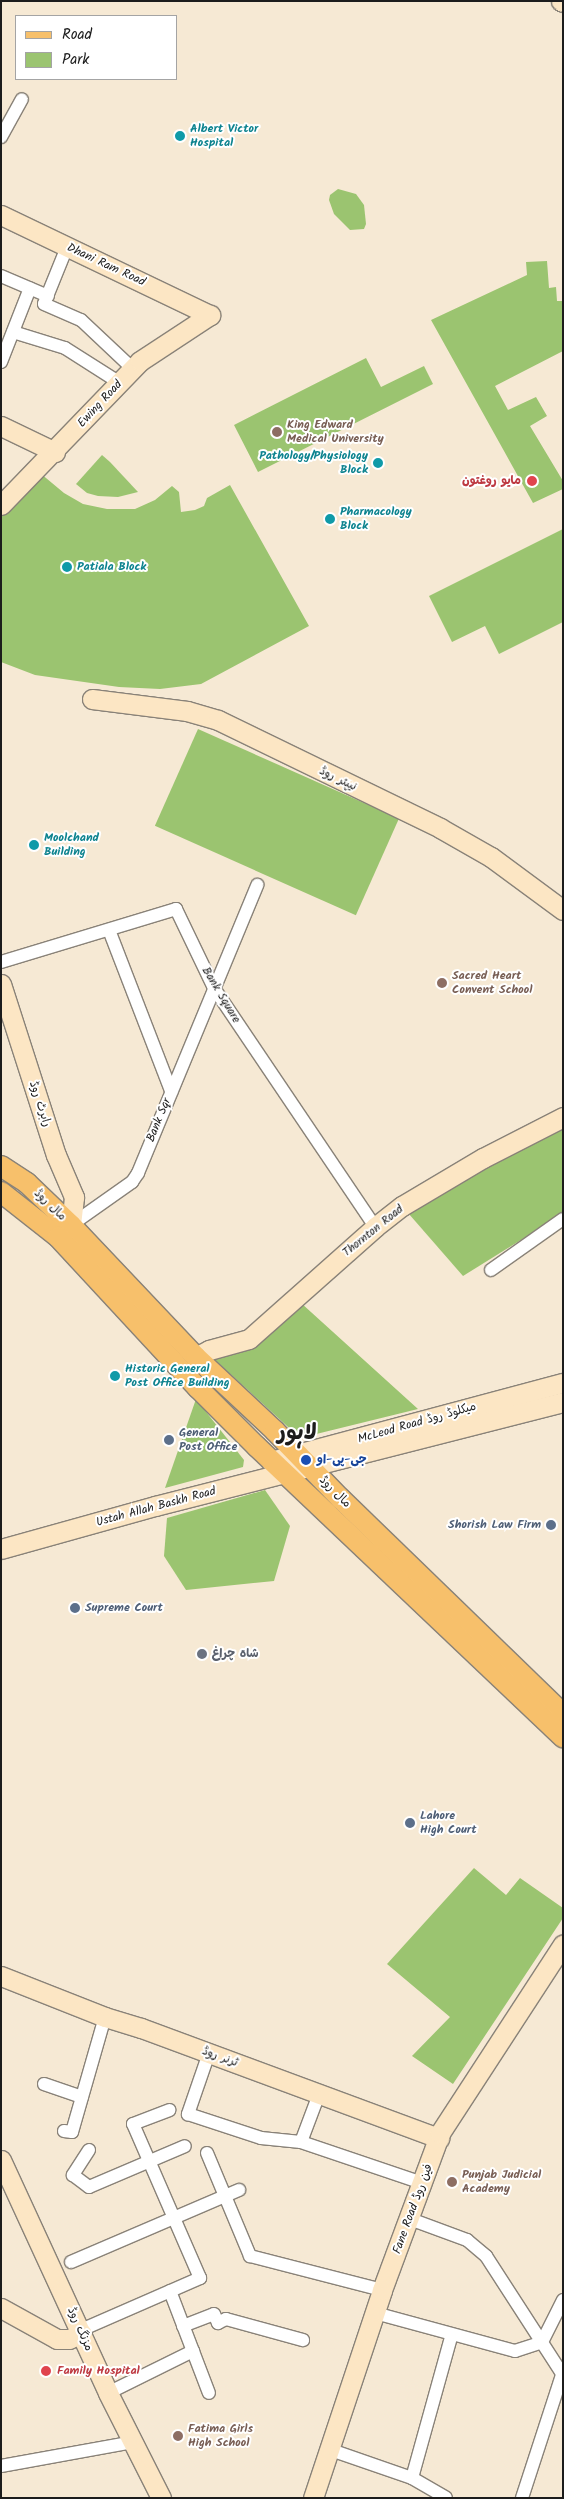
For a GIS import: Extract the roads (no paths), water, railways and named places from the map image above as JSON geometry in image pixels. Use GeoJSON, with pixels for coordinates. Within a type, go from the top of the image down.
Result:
{"type":"FeatureCollection","features":[{"type":"Feature","properties":{"kind":"main road","name":"Dhani Ram Road"},"geometry":{"type":"LineString","coordinates":[[1,215],[210,315]]}},
{"type":"Feature","properties":{"kind":"main road","name":"Ewing Road"},"geometry":{"type":"LineString","coordinates":[[1,506],[55,452],[140,361],[210,315]]}},
{"type":"Feature","properties":{"kind":"main road"},"geometry":{"type":"LineString","coordinates":[[1,426],[55,452]]}},
{"type":"Feature","properties":{"kind":"main road","name":"نیپئر روڈ"},"geometry":{"type":"LineString","coordinates":[[92,699],[187,711],[218,720],[440,828],[491,857],[563,910]]}},
{"type":"Feature","properties":{"kind":"main road","name":"رابرٹ روڈ"},"geometry":{"type":"LineString","coordinates":[[1,984],[56,1155],[74,1197],[71,1225]]}},
{"type":"Feature","properties":{"kind":"main road","name":"Thornton Road"},"geometry":{"type":"LineString","coordinates":[[196,1357],[209,1350],[249,1339],[375,1227],[402,1206],[483,1158],[563,1117]]}},
{"type":"Feature","properties":{"kind":"main road","name":"مال روڈ"},"geometry":{"type":"LineString","coordinates":[[1,1166],[27,1183],[71,1225],[196,1357],[275,1431],[563,1714]]}},
{"type":"Feature","properties":{"kind":"main road","name":"مال روڈ"},"geometry":{"type":"LineString","coordinates":[[1,1192],[58,1237],[198,1388],[278,1468],[563,1737]]}},
{"type":"Feature","properties":{"kind":"main road","name":"McLeod Road میکلوڈ روڈ"},"geometry":{"type":"LineString","coordinates":[[278,1468],[563,1383]]}},
{"type":"Feature","properties":{"kind":"main road","name":"McLeod Road میکلوڈ روڈ"},"geometry":{"type":"LineString","coordinates":[[304,1461],[563,1402]]}},
{"type":"Feature","properties":{"kind":"main road","name":"Ustah Allah Baskh Road"},"geometry":{"type":"LineString","coordinates":[[1,1549],[155,1506],[278,1468]]}},
{"type":"Feature","properties":{"kind":"main road","name":"Fane Road فین روڈ"},"geometry":{"type":"LineString","coordinates":[[313,2498],[331,2450],[382,2290],[439,2138],[563,1944]]}},
{"type":"Feature","properties":{"kind":"main road","name":"ٹرنر روڈ"},"geometry":{"type":"LineString","coordinates":[[1,1976],[105,2017],[209,2053],[439,2138]]}},
{"type":"Feature","properties":{"kind":"main road","name":"مزنگ روڈ"},"geometry":{"type":"LineString","coordinates":[[1,2160],[82,2331],[108,2392],[161,2498]]}},
{"type":"Feature","properties":{"kind":"main road"},"geometry":{"type":"LineString","coordinates":[[1,2308],[57,2339],[70,2338],[82,2331]]}},
{"type":"Feature","properties":{"kind":"street"},"geometry":{"type":"LineString","coordinates":[[1,137],[22,99]]}},
{"type":"Feature","properties":{"kind":"street"},"geometry":{"type":"LineString","coordinates":[[67,247],[44,304],[81,320],[126,376]]}},
{"type":"Feature","properties":{"kind":"street"},"geometry":{"type":"LineString","coordinates":[[1,276],[48,296]]}},
{"type":"Feature","properties":{"kind":"street"},"geometry":{"type":"LineString","coordinates":[[1,362],[30,288]]}},
{"type":"Feature","properties":{"kind":"street"},"geometry":{"type":"LineString","coordinates":[[13,332],[65,348],[126,376]]}},
{"type":"Feature","properties":{"kind":"street","name":"Bank Sqr"},"geometry":{"type":"LineString","coordinates":[[71,1225],[132,1182],[257,885]]}},
{"type":"Feature","properties":{"kind":"street","name":"Bank Square"},"geometry":{"type":"LineString","coordinates":[[1,962],[176,910],[214,988],[375,1227]]}},
{"type":"Feature","properties":{"kind":"street"},"geometry":{"type":"LineString","coordinates":[[109,930],[171,1091]]}},
{"type":"Feature","properties":{"kind":"street"},"geometry":{"type":"LineString","coordinates":[[491,1270],[563,1220]]}},
{"type":"Feature","properties":{"kind":"street"},"geometry":{"type":"LineString","coordinates":[[64,2131],[72,2132],[105,2017]]}},
{"type":"Feature","properties":{"kind":"street"},"geometry":{"type":"LineString","coordinates":[[209,2053],[188,2114],[261,2138],[301,2142],[422,2184]]}},
{"type":"Feature","properties":{"kind":"street"},"geometry":{"type":"LineString","coordinates":[[44,2084],[82,2097]]}},
{"type":"Feature","properties":{"kind":"street"},"geometry":{"type":"LineString","coordinates":[[301,2142],[319,2094]]}},
{"type":"Feature","properties":{"kind":"street"},"geometry":{"type":"LineString","coordinates":[[82,2331],[200,2278],[133,2124],[170,2110]]}},
{"type":"Feature","properties":{"kind":"street"},"geometry":{"type":"LineString","coordinates":[[89,2150],[73,2175],[89,2187],[185,2146]]}},
{"type":"Feature","properties":{"kind":"street"},"geometry":{"type":"LineString","coordinates":[[207,2153],[227,2195],[250,2256],[382,2290]]}},
{"type":"Feature","properties":{"kind":"street"},"geometry":{"type":"LineString","coordinates":[[71,2262],[239,2190]]}},
{"type":"Feature","properties":{"kind":"street"},"geometry":{"type":"LineString","coordinates":[[410,2219],[467,2240],[486,2256],[562,2375],[522,2498]]}},
{"type":"Feature","properties":{"kind":"street"},"geometry":{"type":"LineString","coordinates":[[170,2291],[209,2392]]}},
{"type":"Feature","properties":{"kind":"street"},"geometry":{"type":"LineString","coordinates":[[375,2313],[515,2351],[542,2342],[563,2300]]}},
{"type":"Feature","properties":{"kind":"street"},"geometry":{"type":"LineString","coordinates":[[183,2326],[214,2314],[218,2323],[226,2320],[303,2340]]}},
{"type":"Feature","properties":{"kind":"street"},"geometry":{"type":"LineString","coordinates":[[412,2478],[452,2334]]}},
{"type":"Feature","properties":{"kind":"street"},"geometry":{"type":"LineString","coordinates":[[108,2392],[193,2350]]}},
{"type":"Feature","properties":{"kind":"street"},"geometry":{"type":"LineString","coordinates":[[1,2466],[133,2442]]}},
{"type":"Feature","properties":{"kind":"street"},"geometry":{"type":"LineString","coordinates":[[331,2450],[412,2478],[446,2498]]}},
{"type":"Feature","properties":{"kind":"place","name":"Albert Victor Hospital"},"geometry":{"type":"Point","coordinates":[180,136]}},
{"type":"Feature","properties":{"kind":"place","name":"King Edward Medical University"},"geometry":{"type":"Point","coordinates":[277,432]}},
{"type":"Feature","properties":{"kind":"place","name":"Pathology/Physiology Block"},"geometry":{"type":"Point","coordinates":[378,463]}},
{"type":"Feature","properties":{"kind":"place","name":"مایو روغتون"},"geometry":{"type":"Point","coordinates":[532,481]}},
{"type":"Feature","properties":{"kind":"place","name":"Pharmacology Block"},"geometry":{"type":"Point","coordinates":[330,519]}},
{"type":"Feature","properties":{"kind":"place","name":"Patiala Block"},"geometry":{"type":"Point","coordinates":[67,567]}},
{"type":"Feature","properties":{"kind":"place","name":"Moolchand Building"},"geometry":{"type":"Point","coordinates":[34,845]}},
{"type":"Feature","properties":{"kind":"place","name":"Sacred Heart Convent School"},"geometry":{"type":"Point","coordinates":[442,983]}},
{"type":"Feature","properties":{"kind":"place","name":"Historic General Post Office Building"},"geometry":{"type":"Point","coordinates":[115,1376]}},
{"type":"Feature","properties":{"kind":"place","name":"General Post Office"},"geometry":{"type":"Point","coordinates":[169,1440]}},
{"type":"Feature","properties":{"kind":"place","name":"جی-پی-او"},"geometry":{"type":"Point","coordinates":[306,1460]}},
{"type":"Feature","properties":{"kind":"place","name":"Shorish Law Firm"},"geometry":{"type":"Point","coordinates":[551,1525]}},
{"type":"Feature","properties":{"kind":"place","name":"Supreme Court"},"geometry":{"type":"Point","coordinates":[75,1608]}},
{"type":"Feature","properties":{"kind":"place","name":"شاہ چراغ"},"geometry":{"type":"Point","coordinates":[202,1654]}},
{"type":"Feature","properties":{"kind":"place","name":"Lahore High Court"},"geometry":{"type":"Point","coordinates":[410,1823]}},
{"type":"Feature","properties":{"kind":"place","name":"Punjab Judicial Academy"},"geometry":{"type":"Point","coordinates":[452,2182]}},
{"type":"Feature","properties":{"kind":"place","name":"Family Hospital"},"geometry":{"type":"Point","coordinates":[46,2371]}},
{"type":"Feature","properties":{"kind":"place","name":"Fatima Girls High School"},"geometry":{"type":"Point","coordinates":[178,2436]}},
{"type":"Feature","properties":{"kind":"district","name":"لاہور"},"geometry":{"type":"Point","coordinates":[297,1434]}}]}
